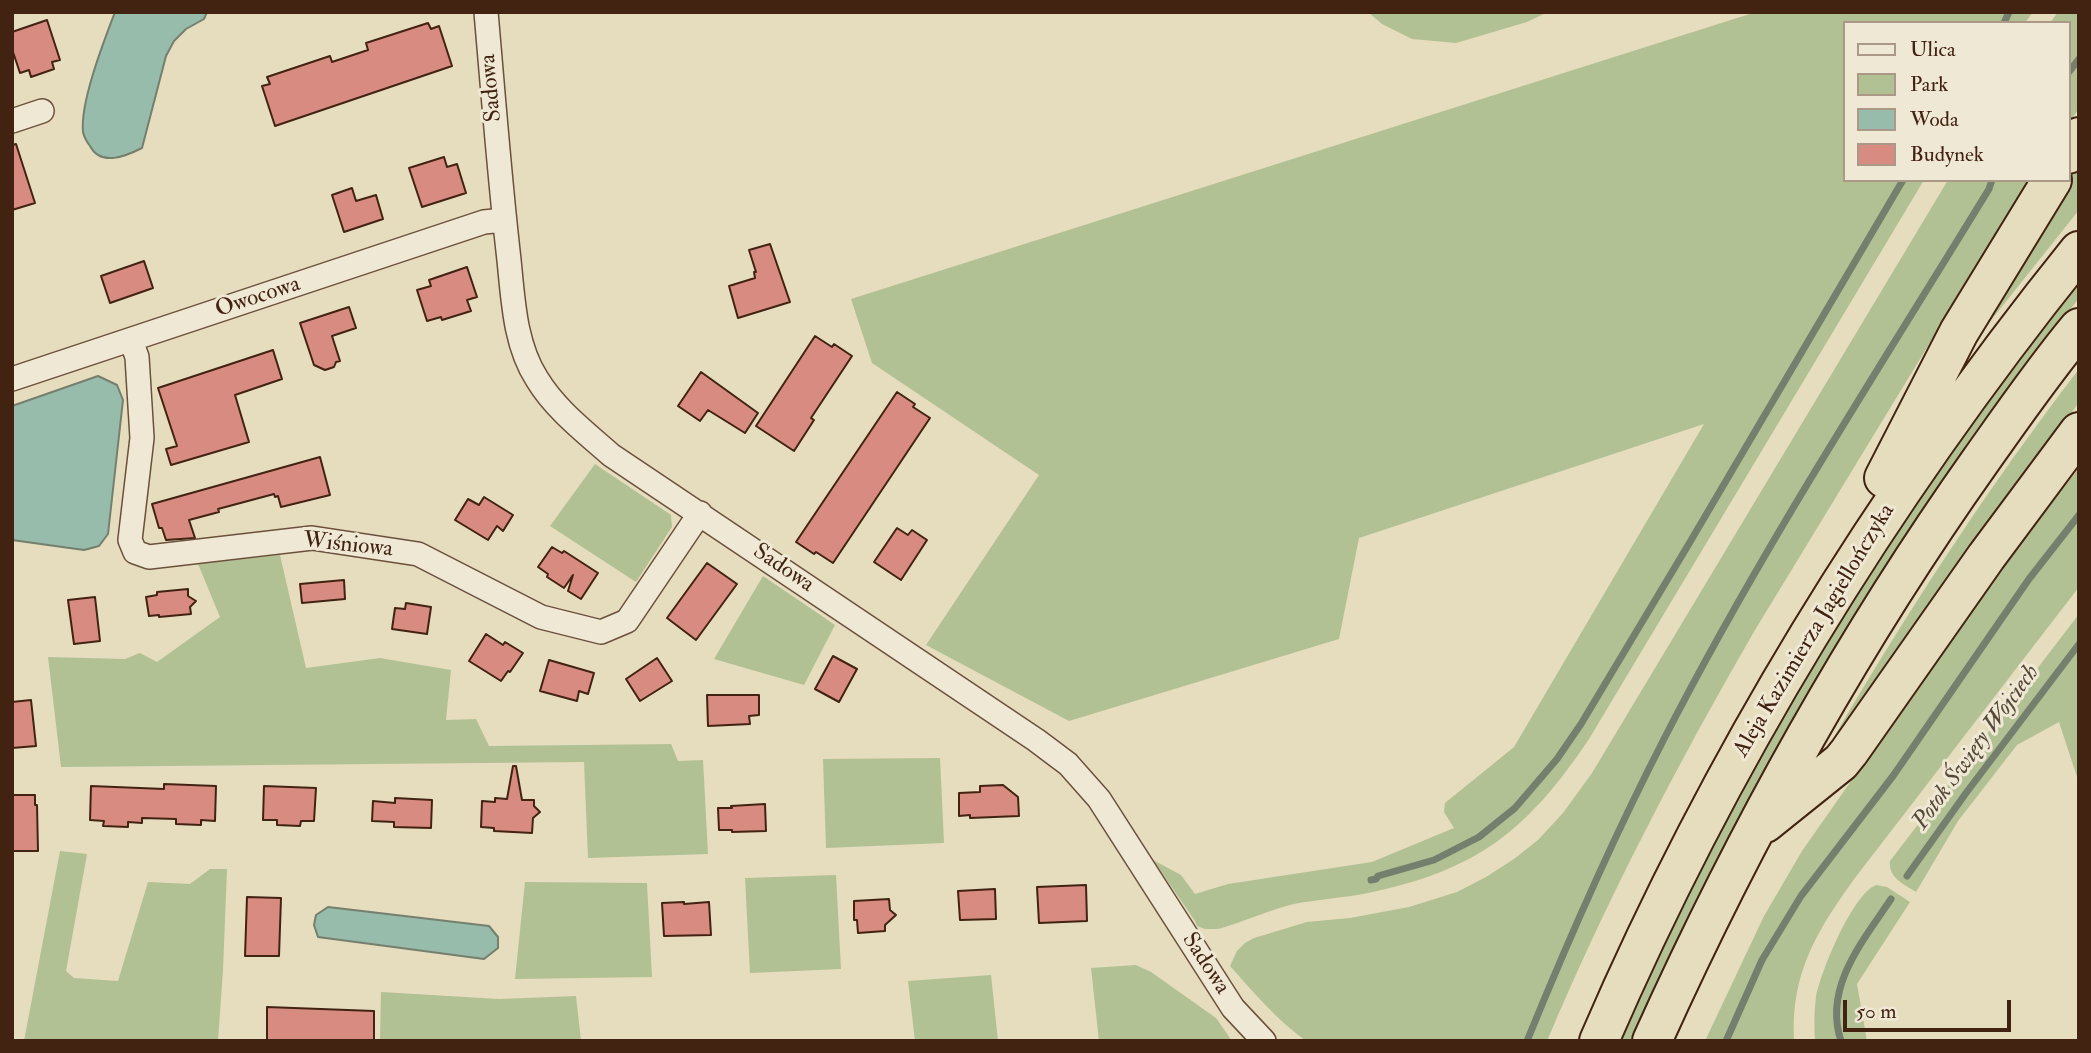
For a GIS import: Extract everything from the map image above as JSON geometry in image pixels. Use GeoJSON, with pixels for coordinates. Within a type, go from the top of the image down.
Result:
{"type":"FeatureCollection","features":[{"type":"Feature","properties":{"kind":"highway"},"geometry":{"type":"LineString","coordinates":[[1824,610],[1877,492],[1959,332],[2051,182]]}},
{"type":"Feature","properties":{"kind":"highway","name":"Aleja Kazimierza Jagiellończyka"},"geometry":{"type":"LineString","coordinates":[[1599,1041],[1713,802],[1768,701],[1916,467],[2017,328],[2079,251]]}},
{"type":"Feature","properties":{"kind":"highway","name":"Aleja Kazimierza Jagiellończyka"},"geometry":{"type":"LineString","coordinates":[[1652,1041],[1714,905],[1829,696],[1951,502],[2079,328]]}},
{"type":"Feature","properties":{"kind":"highway"},"geometry":{"type":"LineString","coordinates":[[1752,833],[1841,762],[1986,557],[2079,432]]}},
{"type":"Feature","properties":{"kind":"street","name":"Sadowa"},"geometry":{"type":"LineString","coordinates":[[486,12],[504,220],[520,338],[537,380],[574,423],[611,455],[1036,740],[1068,765],[1098,799],[1233,1008],[1264,1041]]}},
{"type":"Feature","properties":{"kind":"street"},"geometry":{"type":"LineString","coordinates":[[12,121],[42,111]]}},
{"type":"Feature","properties":{"kind":"street","name":"Owocowa"},"geometry":{"type":"LineString","coordinates":[[12,379],[484,222],[504,220]]}},
{"type":"Feature","properties":{"kind":"street","name":"Wiśniowa"},"geometry":{"type":"LineString","coordinates":[[131,340],[137,356],[142,438],[130,540],[135,552],[149,557],[312,538],[418,554],[541,617],[601,632],[627,621],[699,513]]}},
{"type":"Feature","properties":{"kind":"green space"},"geometry":{"type":"Polygon","coordinates":[[[1368,12],[1548,12],[1527,22],[1456,43],[1412,39],[1382,24],[1368,12]]]}},
{"type":"Feature","properties":{"kind":"green space"},"geometry":{"type":"Polygon","coordinates":[[[1756,12],[2033,12],[2026,21],[1842,21],[1842,182],[1923,182],[1589,739],[1566,771],[1544,799],[1496,842],[1470,858],[1407,884],[1294,904],[1218,929],[1205,929],[1197,926],[1153,860],[1181,875],[1195,894],[1228,884],[1372,862],[1454,828],[1444,812],[1445,803],[1514,747],[1704,424],[1359,538],[1339,639],[1069,721],[926,645],[1039,475],[872,363],[851,299],[1756,12]]]}},
{"type":"Feature","properties":{"kind":"green space"},"geometry":{"type":"Polygon","coordinates":[[[2058,12],[2079,12],[2079,109],[2070,120],[2070,21],[2051,21],[2058,12]]]}},
{"type":"Feature","properties":{"kind":"green space"},"geometry":{"type":"Polygon","coordinates":[[[2079,162],[2079,210],[1984,326],[2065,182],[2070,182],[2070,174],[2079,162]]]}},
{"type":"Feature","properties":{"kind":"green space"},"geometry":{"type":"Polygon","coordinates":[[[1947,182],[2028,182],[1726,680],[1619,884],[1547,1041],[1306,1041],[1276,1015],[1230,966],[1237,951],[1254,938],[1307,922],[1350,918],[1409,907],[1457,892],[1486,877],[1538,840],[1563,813],[1592,773],[1947,182]]]}},
{"type":"Feature","properties":{"kind":"green space"},"geometry":{"type":"Polygon","coordinates":[[[2079,279],[2079,298],[2017,379],[1821,672],[1731,834],[1632,1041],[1619,1041],[1682,904],[1760,755],[1864,580],[1947,455],[2079,279]]]}},
{"type":"Feature","properties":{"kind":"green space"},"geometry":{"type":"Polygon","coordinates":[[[2079,369],[2079,402],[1841,741],[1835,743],[1834,737],[1862,689],[1951,549],[2013,458],[2079,369]]]}},
{"type":"Feature","properties":{"kind":"green space"},"geometry":{"type":"Polygon","coordinates":[[[595,464],[671,515],[672,527],[636,582],[550,526],[595,464]]]}},
{"type":"Feature","properties":{"kind":"green space"},"geometry":{"type":"Polygon","coordinates":[[[2079,468],[2079,587],[1858,874],[1831,913],[1802,972],[1794,1016],[1794,1041],[1705,1041],[1764,916],[1802,851],[1997,573],[2079,468]]]}},
{"type":"Feature","properties":{"kind":"green space"},"geometry":{"type":"Polygon","coordinates":[[[280,555],[306,668],[380,658],[451,670],[446,720],[476,719],[489,746],[671,744],[678,761],[703,760],[708,854],[588,858],[584,762],[61,767],[48,657],[125,659],[140,653],[157,662],[220,617],[198,564],[280,555]]]}},
{"type":"Feature","properties":{"kind":"green space"},"geometry":{"type":"Polygon","coordinates":[[[763,576],[835,625],[804,685],[714,659],[763,576]]]}},
{"type":"Feature","properties":{"kind":"green space"},"geometry":{"type":"Polygon","coordinates":[[[2079,614],[2079,783],[2059,722],[2017,745],[1958,821],[1916,892],[1894,876],[1890,861],[2079,614]]]}},
{"type":"Feature","properties":{"kind":"green space"},"geometry":{"type":"Polygon","coordinates":[[[940,758],[944,843],[826,848],[823,759],[940,758]]]}},
{"type":"Feature","properties":{"kind":"green space"},"geometry":{"type":"Polygon","coordinates":[[[60,851],[87,854],[66,971],[74,978],[118,981],[148,882],[190,884],[210,869],[227,869],[218,1041],[24,1041],[60,851]]]}},
{"type":"Feature","properties":{"kind":"green space"},"geometry":{"type":"Polygon","coordinates":[[[836,875],[841,969],[750,973],[745,878],[836,875]]]}},
{"type":"Feature","properties":{"kind":"green space"},"geometry":{"type":"Polygon","coordinates":[[[525,882],[647,883],[652,977],[515,979],[525,882]]]}},
{"type":"Feature","properties":{"kind":"green space"},"geometry":{"type":"Polygon","coordinates":[[[1876,885],[1887,887],[1910,902],[1857,984],[1867,1041],[1815,1041],[1816,997],[1824,970],[1857,903],[1876,885]]]}},
{"type":"Feature","properties":{"kind":"green space"},"geometry":{"type":"Polygon","coordinates":[[[1136,965],[1151,972],[1216,1018],[1232,1041],[1099,1041],[1091,968],[1136,965]]]}},
{"type":"Feature","properties":{"kind":"green space"},"geometry":{"type":"Polygon","coordinates":[[[991,975],[998,1041],[915,1041],[908,981],[991,975]]]}},
{"type":"Feature","properties":{"kind":"green space"},"geometry":{"type":"Polygon","coordinates":[[[381,992],[499,999],[576,996],[581,1041],[380,1041],[381,992]]]}},
{"type":"Feature","properties":{"kind":"water"},"geometry":{"type":"Polygon","coordinates":[[[115,12],[207,12],[204,19],[186,29],[174,41],[166,56],[142,148],[107,158],[95,152],[88,143],[83,132],[83,119],[94,72],[115,12]]]}},
{"type":"Feature","properties":{"kind":"water"},"geometry":{"type":"Polygon","coordinates":[[[98,376],[117,385],[123,400],[108,534],[99,546],[84,550],[12,540],[12,406],[98,376]]]}},
{"type":"Feature","properties":{"kind":"water"},"geometry":{"type":"Polygon","coordinates":[[[328,907],[489,926],[498,937],[498,948],[484,959],[318,937],[314,925],[316,915],[328,907]]]}},
{"type":"Feature","properties":{"kind":"building"},"geometry":{"type":"Polygon","coordinates":[[[47,20],[60,60],[52,62],[54,69],[31,77],[29,70],[20,73],[12,49],[12,32],[47,20]]]}},
{"type":"Feature","properties":{"kind":"building"},"geometry":{"type":"Polygon","coordinates":[[[428,23],[431,29],[439,26],[452,66],[275,126],[262,86],[270,84],[267,77],[330,56],[332,62],[368,50],[366,43],[428,23]]]}},
{"type":"Feature","properties":{"kind":"building"},"geometry":{"type":"Polygon","coordinates":[[[16,144],[35,203],[12,210],[12,145],[16,144]]]}},
{"type":"Feature","properties":{"kind":"building"},"geometry":{"type":"Polygon","coordinates":[[[444,157],[447,167],[457,164],[466,193],[422,207],[409,168],[444,157]]]}},
{"type":"Feature","properties":{"kind":"building"},"geometry":{"type":"Polygon","coordinates":[[[352,188],[356,201],[376,195],[383,219],[344,232],[332,195],[352,188]]]}},
{"type":"Feature","properties":{"kind":"building"},"geometry":{"type":"Polygon","coordinates":[[[770,244],[790,302],[738,318],[729,286],[755,278],[756,272],[749,250],[770,244]]]}},
{"type":"Feature","properties":{"kind":"building"},"geometry":{"type":"Polygon","coordinates":[[[144,261],[153,288],[110,303],[101,276],[144,261]]]}},
{"type":"Feature","properties":{"kind":"building"},"geometry":{"type":"Polygon","coordinates":[[[467,267],[477,297],[467,300],[471,311],[442,320],[441,317],[427,321],[417,290],[431,286],[429,280],[467,267]]]}},
{"type":"Feature","properties":{"kind":"building"},"geometry":{"type":"Polygon","coordinates":[[[349,307],[356,328],[332,336],[340,361],[325,370],[314,365],[300,323],[349,307]]]}},
{"type":"Feature","properties":{"kind":"building"},"geometry":{"type":"Polygon","coordinates":[[[815,336],[852,356],[811,418],[814,420],[794,451],[756,426],[815,336]]]}},
{"type":"Feature","properties":{"kind":"building"},"geometry":{"type":"Polygon","coordinates":[[[273,350],[282,379],[235,395],[249,442],[171,465],[166,449],[177,446],[158,388],[273,350]]]}},
{"type":"Feature","properties":{"kind":"building"},"geometry":{"type":"Polygon","coordinates":[[[701,372],[758,413],[745,433],[708,410],[700,421],[678,406],[701,372]]]}},
{"type":"Feature","properties":{"kind":"building"},"geometry":{"type":"Polygon","coordinates":[[[897,392],[930,418],[833,563],[796,542],[897,392]]]}},
{"type":"Feature","properties":{"kind":"building"},"geometry":{"type":"Polygon","coordinates":[[[320,457],[330,495],[281,507],[278,496],[275,497],[274,494],[218,509],[219,512],[189,520],[195,538],[166,540],[162,528],[159,528],[152,504],[320,457]]]}},
{"type":"Feature","properties":{"kind":"building"},"geometry":{"type":"Polygon","coordinates":[[[484,497],[513,515],[503,531],[497,526],[488,540],[455,520],[468,499],[479,505],[484,497]]]}},
{"type":"Feature","properties":{"kind":"building"},"geometry":{"type":"Polygon","coordinates":[[[897,528],[908,535],[912,530],[927,540],[901,580],[874,562],[897,528]]]}},
{"type":"Feature","properties":{"kind":"building"},"geometry":{"type":"Polygon","coordinates":[[[552,547],[562,553],[564,551],[598,573],[581,599],[568,591],[573,575],[564,588],[547,577],[548,574],[538,567],[552,547]]]}},
{"type":"Feature","properties":{"kind":"building"},"geometry":{"type":"Polygon","coordinates":[[[707,563],[737,584],[696,640],[667,618],[707,563]]]}},
{"type":"Feature","properties":{"kind":"building"},"geometry":{"type":"Polygon","coordinates":[[[344,580],[345,599],[302,603],[300,584],[344,580]]]}},
{"type":"Feature","properties":{"kind":"building"},"geometry":{"type":"Polygon","coordinates":[[[188,589],[188,596],[196,601],[190,607],[191,614],[149,616],[146,597],[157,595],[157,592],[188,589]]]}},
{"type":"Feature","properties":{"kind":"building"},"geometry":{"type":"Polygon","coordinates":[[[95,597],[100,641],[74,644],[68,600],[95,597]]]}},
{"type":"Feature","properties":{"kind":"building"},"geometry":{"type":"Polygon","coordinates":[[[406,603],[431,607],[427,634],[392,629],[395,608],[405,609],[406,603]]]}},
{"type":"Feature","properties":{"kind":"building"},"geometry":{"type":"Polygon","coordinates":[[[486,634],[523,653],[501,681],[469,661],[486,634]]]}},
{"type":"Feature","properties":{"kind":"building"},"geometry":{"type":"Polygon","coordinates":[[[833,656],[857,669],[839,702],[815,689],[833,656]]]}},
{"type":"Feature","properties":{"kind":"building"},"geometry":{"type":"Polygon","coordinates":[[[657,658],[672,681],[640,701],[626,679],[657,658]]]}},
{"type":"Feature","properties":{"kind":"building"},"geometry":{"type":"Polygon","coordinates":[[[549,660],[594,673],[588,694],[579,691],[577,701],[540,691],[549,660]]]}},
{"type":"Feature","properties":{"kind":"building"},"geometry":{"type":"Polygon","coordinates":[[[707,695],[759,695],[759,715],[749,716],[750,724],[708,726],[707,695]]]}},
{"type":"Feature","properties":{"kind":"building"},"geometry":{"type":"Polygon","coordinates":[[[31,700],[36,746],[12,748],[12,702],[31,700]]]}},
{"type":"Feature","properties":{"kind":"building"},"geometry":{"type":"Polygon","coordinates":[[[513,766],[516,766],[522,800],[534,800],[534,806],[540,812],[533,818],[532,833],[494,831],[494,828],[481,827],[482,801],[507,799],[513,766]]]}},
{"type":"Feature","properties":{"kind":"building"},"geometry":{"type":"Polygon","coordinates":[[[164,784],[216,786],[215,821],[201,820],[201,825],[176,824],[176,819],[142,818],[142,823],[128,822],[128,827],[103,826],[104,821],[90,820],[91,786],[164,789],[164,784]]]}},
{"type":"Feature","properties":{"kind":"building"},"geometry":{"type":"Polygon","coordinates":[[[1003,785],[1018,797],[1019,816],[959,816],[959,793],[980,792],[980,786],[1003,785]]]}},
{"type":"Feature","properties":{"kind":"building"},"geometry":{"type":"Polygon","coordinates":[[[264,786],[316,788],[314,821],[301,821],[300,826],[277,825],[277,820],[263,820],[264,786]]]}},
{"type":"Feature","properties":{"kind":"building"},"geometry":{"type":"Polygon","coordinates":[[[12,795],[35,795],[38,851],[12,851],[12,795]]]}},
{"type":"Feature","properties":{"kind":"building"},"geometry":{"type":"Polygon","coordinates":[[[395,798],[432,800],[431,828],[394,827],[394,822],[372,821],[373,801],[395,803],[395,798]]]}},
{"type":"Feature","properties":{"kind":"building"},"geometry":{"type":"Polygon","coordinates":[[[765,804],[766,831],[719,830],[718,808],[765,804]]]}},
{"type":"Feature","properties":{"kind":"building"},"geometry":{"type":"Polygon","coordinates":[[[1086,885],[1087,921],[1039,923],[1037,887],[1086,885]]]}},
{"type":"Feature","properties":{"kind":"building"},"geometry":{"type":"Polygon","coordinates":[[[995,889],[996,919],[960,920],[958,891],[995,889]]]}},
{"type":"Feature","properties":{"kind":"building"},"geometry":{"type":"Polygon","coordinates":[[[247,897],[281,898],[279,956],[245,956],[247,897]]]}},
{"type":"Feature","properties":{"kind":"building"},"geometry":{"type":"Polygon","coordinates":[[[889,899],[890,910],[896,915],[885,925],[885,931],[858,933],[857,920],[854,920],[854,901],[889,899]]]}},
{"type":"Feature","properties":{"kind":"building"},"geometry":{"type":"Polygon","coordinates":[[[709,902],[711,935],[664,936],[662,903],[709,902]]]}},
{"type":"Feature","properties":{"kind":"building"},"geometry":{"type":"Polygon","coordinates":[[[267,1007],[374,1011],[374,1041],[267,1041],[267,1007]]]}},
{"type":"Feature","properties":{"kind":"waterway"},"geometry":{"type":"LineString","coordinates":[[2005,21],[2009,12]]}},
{"type":"Feature","properties":{"kind":"waterway"},"geometry":{"type":"LineString","coordinates":[[2070,70],[2079,59]]}},
{"type":"Feature","properties":{"kind":"waterway"},"geometry":{"type":"LineString","coordinates":[[1371,880],[1434,860],[1479,837],[1515,808],[1557,759],[1581,724],[1690,542],[1902,182]]}},
{"type":"Feature","properties":{"kind":"waterway"},"geometry":{"type":"LineString","coordinates":[[1527,1041],[1610,850],[1702,667],[1781,528],[1991,182]]}},
{"type":"Feature","properties":{"kind":"waterway"},"geometry":{"type":"LineString","coordinates":[[1726,1041],[1762,960],[1801,896],[1893,776],[2029,579],[2079,515]]}},
{"type":"Feature","properties":{"kind":"waterway","name":"Potok Święty Wojciech"},"geometry":{"type":"LineString","coordinates":[[1907,876],[2079,644]]}},
{"type":"Feature","properties":{"kind":"waterway","name":"Potok Święty Wojciech"},"geometry":{"type":"LineString","coordinates":[[1841,1041],[1837,1002],[1842,983],[1858,948],[1891,899]]}}]}
